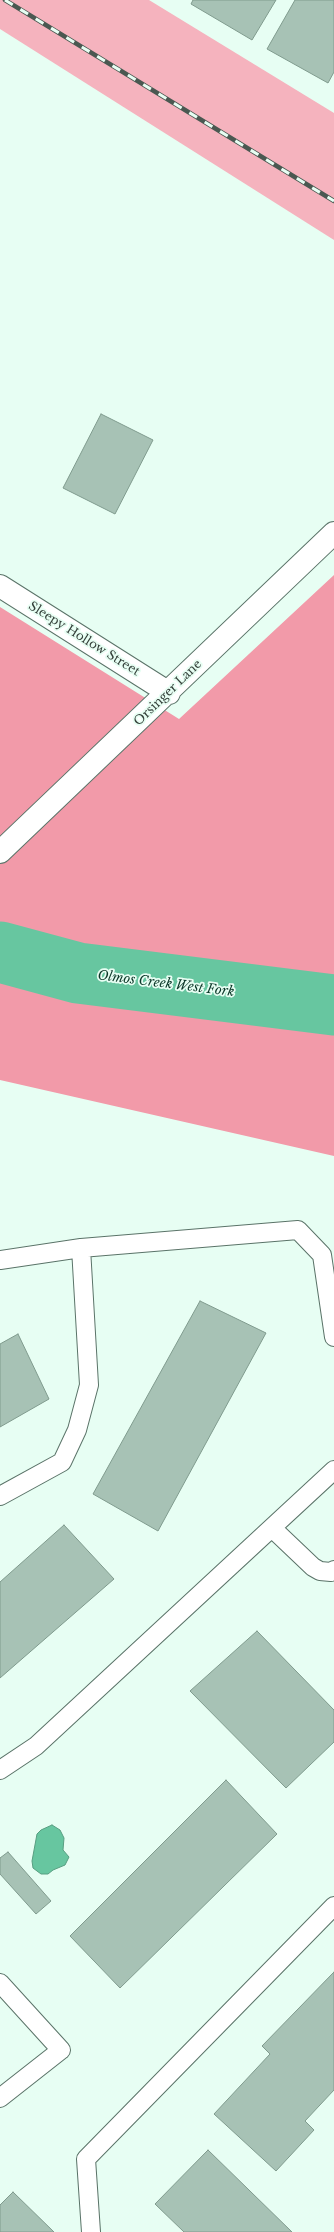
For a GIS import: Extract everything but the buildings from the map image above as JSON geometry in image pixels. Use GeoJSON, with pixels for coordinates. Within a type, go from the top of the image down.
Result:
{"type":"FeatureCollection","features":[{"type":"Feature","properties":{"kind":"street","name":"Orsinger Lane"},"geometry":{"type":"LineString","coordinates":[[0,852],[169,693],[334,533]]}},
{"type":"Feature","properties":{"kind":"street","name":"Sleepy Hollow Street"},"geometry":{"type":"LineString","coordinates":[[0,586],[169,693]]}},
{"type":"Feature","properties":{"kind":"lane"},"geometry":{"type":"LineString","coordinates":[[0,1260],[81,1248],[298,1230],[328,1255],[334,1336]]}},
{"type":"Feature","properties":{"kind":"lane"},"geometry":{"type":"LineString","coordinates":[[0,1496],[62,1462],[76,1430],[89,1385],[81,1248]]}},
{"type":"Feature","properties":{"kind":"lane"},"geometry":{"type":"LineString","coordinates":[[0,1770],[36,1746],[334,1470]]}},
{"type":"Feature","properties":{"kind":"lane"},"geometry":{"type":"LineString","coordinates":[[272,1528],[313,1567],[320,1571],[331,1572],[334,1570]]}},
{"type":"Feature","properties":{"kind":"lane"},"geometry":{"type":"LineString","coordinates":[[92,2232],[86,2159],[334,1906]]}},
{"type":"Feature","properties":{"kind":"lane"},"geometry":{"type":"LineString","coordinates":[[0,1983],[61,2050],[0,2098]]}},
{"type":"Feature","properties":{"kind":"shaded area"},"geometry":{"type":"Polygon","coordinates":[[[0,0],[149,0],[334,113],[334,240],[0,29],[0,0]]]}},
{"type":"Feature","properties":{"kind":"shaded area"},"geometry":{"type":"Polygon","coordinates":[[[334,575],[334,1156],[0,1080],[0,607],[179,719],[334,575]]]}},
{"type":"Feature","properties":{"kind":"shaded area"},"geometry":{"type":"Polygon","coordinates":[[[52,1825],[60,1830],[64,1838],[63,1850],[69,1857],[65,1865],[48,1874],[41,1874],[33,1868],[32,1861],[37,1834],[41,1830],[52,1825]]]}},
{"type":"Feature","properties":{"kind":"waterway","name":"Olmos Creek West Fork"},"geometry":{"type":"LineString","coordinates":[[0,952],[78,973],[334,1005]]}},
{"type":"Feature","properties":{"kind":"railway"},"geometry":{"type":"LineString","coordinates":[[5,0],[334,201]]}}]}
